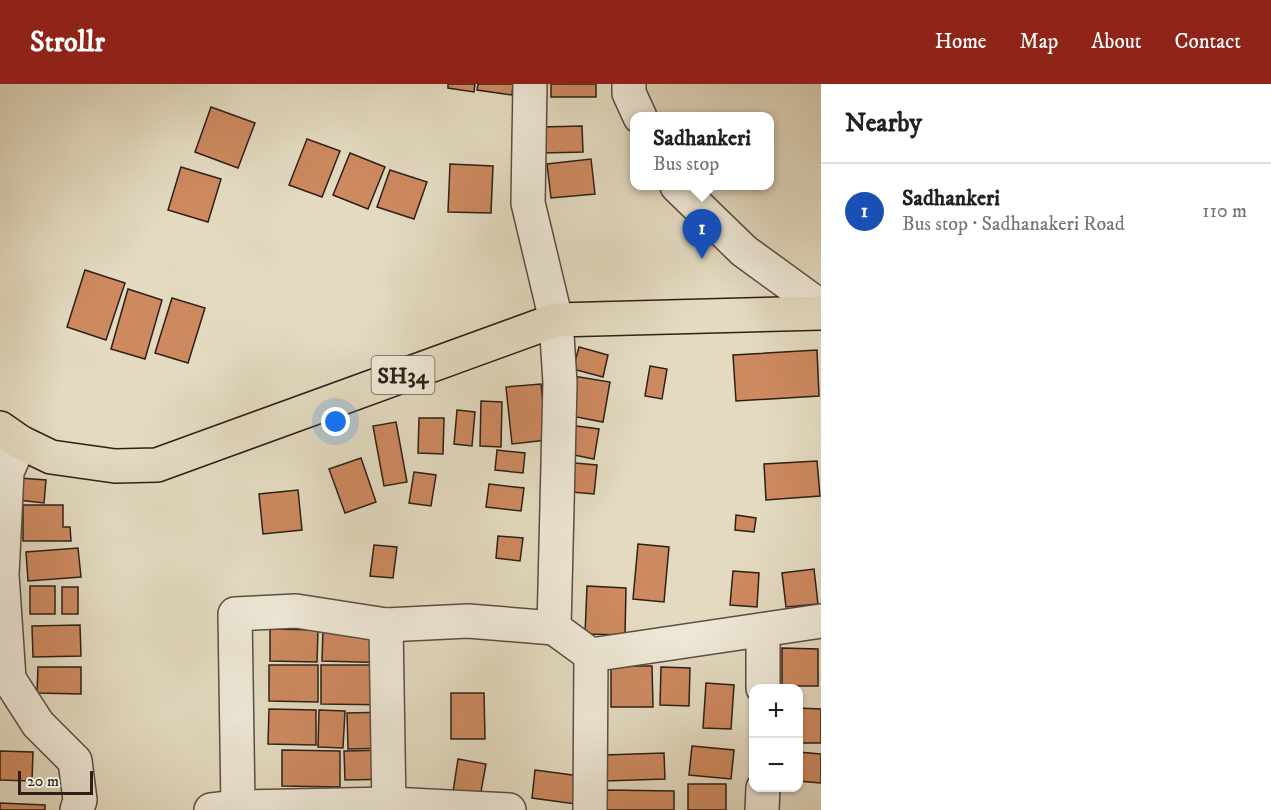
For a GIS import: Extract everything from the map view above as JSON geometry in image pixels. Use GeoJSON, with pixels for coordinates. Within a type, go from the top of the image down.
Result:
{"type":"FeatureCollection","features":[{"type":"Feature","properties":{"kind":"main road","name":"SH34"},"geometry":{"type":"LineString","coordinates":[[10,435],[51,457],[115,466],[157,465],[556,320],[821,313]]}},
{"type":"Feature","properties":{"kind":"street"},"geometry":{"type":"LineString","coordinates":[[530,84],[528,203],[556,320],[560,383],[554,627]]}},
{"type":"Feature","properties":{"kind":"street"},"geometry":{"type":"LineString","coordinates":[[629,84],[629,93],[638,112]]}},
{"type":"Feature","properties":{"kind":"street"},"geometry":{"type":"LineString","coordinates":[[681,190],[744,251],[821,307]]}},
{"type":"Feature","properties":{"kind":"street"},"geometry":{"type":"LineString","coordinates":[[10,435],[2,575],[9,679],[38,724],[75,761],[80,800],[77,810]]}},
{"type":"Feature","properties":{"kind":"street"},"geometry":{"type":"LineString","coordinates":[[509,810],[389,807],[225,808],[235,614],[296,611],[386,625],[468,621],[554,627],[591,655],[821,621]]}},
{"type":"Feature","properties":{"kind":"street"},"geometry":{"type":"LineString","coordinates":[[386,625],[389,807]]}},
{"type":"Feature","properties":{"kind":"street"},"geometry":{"type":"LineString","coordinates":[[763,630],[763,684]]}},
{"type":"Feature","properties":{"kind":"street"},"geometry":{"type":"LineString","coordinates":[[591,655],[591,810]]}},
{"type":"Feature","properties":{"kind":"street"},"geometry":{"type":"LineString","coordinates":[[762,810],[763,792]]}},
{"type":"Feature","properties":{"kind":"building"},"geometry":{"type":"Polygon","coordinates":[[[448,84],[475,84],[474,92],[448,88],[448,84]]]}},
{"type":"Feature","properties":{"kind":"building"},"geometry":{"type":"Polygon","coordinates":[[[478,84],[513,84],[512,95],[477,90],[478,84]]]}},
{"type":"Feature","properties":{"kind":"building"},"geometry":{"type":"Polygon","coordinates":[[[551,84],[596,84],[596,97],[551,97],[551,84]]]}},
{"type":"Feature","properties":{"kind":"building"},"geometry":{"type":"Polygon","coordinates":[[[211,107],[255,123],[238,168],[195,152],[211,107]]]}},
{"type":"Feature","properties":{"kind":"building"},"geometry":{"type":"Polygon","coordinates":[[[582,126],[583,152],[542,153],[541,127],[582,126]]]}},
{"type":"Feature","properties":{"kind":"building"},"geometry":{"type":"Polygon","coordinates":[[[307,139],[340,151],[322,197],[289,185],[307,139]]]}},
{"type":"Feature","properties":{"kind":"building"},"geometry":{"type":"Polygon","coordinates":[[[350,153],[385,167],[368,209],[333,195],[350,153]]]}},
{"type":"Feature","properties":{"kind":"building"},"geometry":{"type":"Polygon","coordinates":[[[591,159],[595,194],[551,198],[547,164],[591,159]]]}},
{"type":"Feature","properties":{"kind":"building"},"geometry":{"type":"Polygon","coordinates":[[[450,164],[493,166],[491,213],[448,212],[450,164]]]}},
{"type":"Feature","properties":{"kind":"building"},"geometry":{"type":"Polygon","coordinates":[[[181,167],[221,179],[208,222],[168,210],[181,167]]]}},
{"type":"Feature","properties":{"kind":"building"},"geometry":{"type":"Polygon","coordinates":[[[390,170],[427,182],[414,219],[377,207],[390,170]]]}},
{"type":"Feature","properties":{"kind":"building"},"geometry":{"type":"Polygon","coordinates":[[[85,270],[125,283],[106,340],[67,327],[85,270]]]}},
{"type":"Feature","properties":{"kind":"building"},"geometry":{"type":"Polygon","coordinates":[[[128,289],[162,300],[145,359],[111,349],[128,289]]]}},
{"type":"Feature","properties":{"kind":"building"},"geometry":{"type":"Polygon","coordinates":[[[172,298],[205,308],[188,363],[155,353],[172,298]]]}},
{"type":"Feature","properties":{"kind":"building"},"geometry":{"type":"Polygon","coordinates":[[[579,347],[608,355],[603,377],[573,369],[579,347]]]}},
{"type":"Feature","properties":{"kind":"building"},"geometry":{"type":"Polygon","coordinates":[[[817,350],[819,396],[736,401],[733,355],[817,350]]]}},
{"type":"Feature","properties":{"kind":"building"},"geometry":{"type":"Polygon","coordinates":[[[650,366],[667,369],[662,399],[645,396],[650,366]]]}},
{"type":"Feature","properties":{"kind":"building"},"geometry":{"type":"Polygon","coordinates":[[[573,376],[610,382],[603,422],[566,415],[573,376]]]}},
{"type":"Feature","properties":{"kind":"building"},"geometry":{"type":"Polygon","coordinates":[[[541,384],[547,440],[512,444],[506,387],[541,384]]]}},
{"type":"Feature","properties":{"kind":"building"},"geometry":{"type":"Polygon","coordinates":[[[481,401],[502,402],[501,447],[480,446],[481,401]]]}},
{"type":"Feature","properties":{"kind":"building"},"geometry":{"type":"Polygon","coordinates":[[[457,410],[475,412],[472,446],[454,444],[457,410]]]}},
{"type":"Feature","properties":{"kind":"building"},"geometry":{"type":"Polygon","coordinates":[[[419,418],[444,418],[443,454],[418,453],[419,418]]]}},
{"type":"Feature","properties":{"kind":"building"},"geometry":{"type":"Polygon","coordinates":[[[396,422],[407,482],[384,486],[373,426],[396,422]]]}},
{"type":"Feature","properties":{"kind":"building"},"geometry":{"type":"Polygon","coordinates":[[[569,425],[599,429],[594,459],[564,453],[569,425]]]}},
{"type":"Feature","properties":{"kind":"building"},"geometry":{"type":"Polygon","coordinates":[[[497,450],[525,453],[523,473],[495,470],[497,450]]]}},
{"type":"Feature","properties":{"kind":"building"},"geometry":{"type":"Polygon","coordinates":[[[361,458],[376,502],[345,513],[329,469],[361,458]]]}},
{"type":"Feature","properties":{"kind":"building"},"geometry":{"type":"Polygon","coordinates":[[[817,461],[820,496],[766,500],[764,464],[817,461]]]}},
{"type":"Feature","properties":{"kind":"building"},"geometry":{"type":"Polygon","coordinates":[[[563,462],[597,465],[594,494],[560,491],[563,462]]]}},
{"type":"Feature","properties":{"kind":"building"},"geometry":{"type":"Polygon","coordinates":[[[414,472],[436,475],[431,506],[409,503],[414,472]]]}},
{"type":"Feature","properties":{"kind":"building"},"geometry":{"type":"Polygon","coordinates":[[[20,478],[46,480],[44,503],[18,500],[20,478]]]}},
{"type":"Feature","properties":{"kind":"building"},"geometry":{"type":"Polygon","coordinates":[[[489,484],[524,488],[521,511],[486,507],[489,484]]]}},
{"type":"Feature","properties":{"kind":"building"},"geometry":{"type":"Polygon","coordinates":[[[298,490],[302,530],[263,534],[259,494],[298,490]]]}},
{"type":"Feature","properties":{"kind":"building"},"geometry":{"type":"Polygon","coordinates":[[[23,505],[63,505],[63,527],[70,527],[71,541],[23,541],[23,505]]]}},
{"type":"Feature","properties":{"kind":"building"},"geometry":{"type":"Polygon","coordinates":[[[736,515],[756,518],[754,532],[735,530],[736,515]]]}},
{"type":"Feature","properties":{"kind":"building"},"geometry":{"type":"Polygon","coordinates":[[[498,536],[523,538],[520,561],[496,558],[498,536]]]}},
{"type":"Feature","properties":{"kind":"building"},"geometry":{"type":"Polygon","coordinates":[[[638,544],[669,547],[664,602],[633,599],[638,544]]]}},
{"type":"Feature","properties":{"kind":"building"},"geometry":{"type":"Polygon","coordinates":[[[374,545],[397,547],[393,578],[370,576],[374,545]]]}},
{"type":"Feature","properties":{"kind":"building"},"geometry":{"type":"Polygon","coordinates":[[[78,548],[81,577],[28,581],[26,552],[78,548]]]}},
{"type":"Feature","properties":{"kind":"building"},"geometry":{"type":"Polygon","coordinates":[[[814,569],[818,604],[786,607],[782,573],[814,569]]]}},
{"type":"Feature","properties":{"kind":"building"},"geometry":{"type":"Polygon","coordinates":[[[733,571],[759,573],[757,607],[730,605],[733,571]]]}},
{"type":"Feature","properties":{"kind":"building"},"geometry":{"type":"Polygon","coordinates":[[[30,586],[55,586],[55,614],[30,614],[30,586]]]}},
{"type":"Feature","properties":{"kind":"building"},"geometry":{"type":"Polygon","coordinates":[[[587,586],[626,588],[625,635],[585,634],[587,586]]]}},
{"type":"Feature","properties":{"kind":"building"},"geometry":{"type":"Polygon","coordinates":[[[62,587],[78,587],[78,614],[62,614],[62,587]]]}},
{"type":"Feature","properties":{"kind":"building"},"geometry":{"type":"Polygon","coordinates":[[[80,625],[81,656],[33,657],[32,626],[80,625]]]}},
{"type":"Feature","properties":{"kind":"building"},"geometry":{"type":"Polygon","coordinates":[[[270,629],[318,630],[317,662],[270,661],[270,629]]]}},
{"type":"Feature","properties":{"kind":"building"},"geometry":{"type":"Polygon","coordinates":[[[323,629],[395,631],[394,663],[322,661],[323,629]]]}},
{"type":"Feature","properties":{"kind":"building"},"geometry":{"type":"Polygon","coordinates":[[[782,648],[818,649],[818,686],[782,684],[782,648]]]}},
{"type":"Feature","properties":{"kind":"building"},"geometry":{"type":"Polygon","coordinates":[[[269,665],[318,665],[318,702],[269,701],[269,665]]]}},
{"type":"Feature","properties":{"kind":"building"},"geometry":{"type":"Polygon","coordinates":[[[321,665],[396,665],[395,705],[321,704],[321,665]]]}},
{"type":"Feature","properties":{"kind":"building"},"geometry":{"type":"Polygon","coordinates":[[[611,666],[652,666],[653,707],[611,707],[611,666]]]}},
{"type":"Feature","properties":{"kind":"building"},"geometry":{"type":"Polygon","coordinates":[[[38,667],[81,667],[81,694],[37,693],[38,667]]]}},
{"type":"Feature","properties":{"kind":"building"},"geometry":{"type":"Polygon","coordinates":[[[661,667],[690,668],[689,706],[660,705],[661,667]]]}},
{"type":"Feature","properties":{"kind":"building"},"geometry":{"type":"Polygon","coordinates":[[[706,683],[734,685],[731,729],[703,728],[706,683]]]}},
{"type":"Feature","properties":{"kind":"building"},"geometry":{"type":"Polygon","coordinates":[[[451,693],[484,693],[485,739],[451,739],[451,693]]]}},
{"type":"Feature","properties":{"kind":"building"},"geometry":{"type":"Polygon","coordinates":[[[803,708],[821,709],[821,743],[803,743],[803,708]]]}},
{"type":"Feature","properties":{"kind":"building"},"geometry":{"type":"Polygon","coordinates":[[[269,709],[316,710],[316,745],[268,744],[269,709]]]}},
{"type":"Feature","properties":{"kind":"building"},"geometry":{"type":"Polygon","coordinates":[[[319,710],[345,711],[343,748],[318,747],[319,710]]]}},
{"type":"Feature","properties":{"kind":"building"},"geometry":{"type":"Polygon","coordinates":[[[391,712],[392,748],[348,749],[347,713],[391,712]]]}},
{"type":"Feature","properties":{"kind":"building"},"geometry":{"type":"Polygon","coordinates":[[[692,746],[734,750],[731,779],[689,775],[692,746]]]}},
{"type":"Feature","properties":{"kind":"building"},"geometry":{"type":"Polygon","coordinates":[[[282,750],[340,751],[340,787],[282,786],[282,750]]]}},
{"type":"Feature","properties":{"kind":"building"},"geometry":{"type":"Polygon","coordinates":[[[394,750],[395,779],[345,780],[344,751],[394,750]]]}},
{"type":"Feature","properties":{"kind":"building"},"geometry":{"type":"Polygon","coordinates":[[[0,751],[33,752],[32,781],[0,780],[0,751]]]}},
{"type":"Feature","properties":{"kind":"building"},"geometry":{"type":"Polygon","coordinates":[[[803,752],[821,754],[821,783],[803,781],[803,752]]]}},
{"type":"Feature","properties":{"kind":"building"},"geometry":{"type":"Polygon","coordinates":[[[664,753],[665,779],[605,781],[604,755],[664,753]]]}},
{"type":"Feature","properties":{"kind":"building"},"geometry":{"type":"Polygon","coordinates":[[[458,759],[486,764],[480,797],[453,792],[458,759]]]}},
{"type":"Feature","properties":{"kind":"building"},"geometry":{"type":"Polygon","coordinates":[[[535,770],[587,777],[583,805],[532,798],[535,770]]]}},
{"type":"Feature","properties":{"kind":"building"},"geometry":{"type":"Polygon","coordinates":[[[688,784],[726,784],[726,810],[688,810],[688,784]]]}},
{"type":"Feature","properties":{"kind":"building"},"geometry":{"type":"Polygon","coordinates":[[[607,790],[674,791],[674,810],[607,810],[607,790]]]}},
{"type":"Feature","properties":{"kind":"building"},"geometry":{"type":"Polygon","coordinates":[[[0,803],[45,805],[45,810],[0,810],[0,803]]]}},
{"type":"Feature","properties":{"kind":"place","name":"Sadhankeri"},"geometry":{"type":"Point","coordinates":[702,259]}}]}
